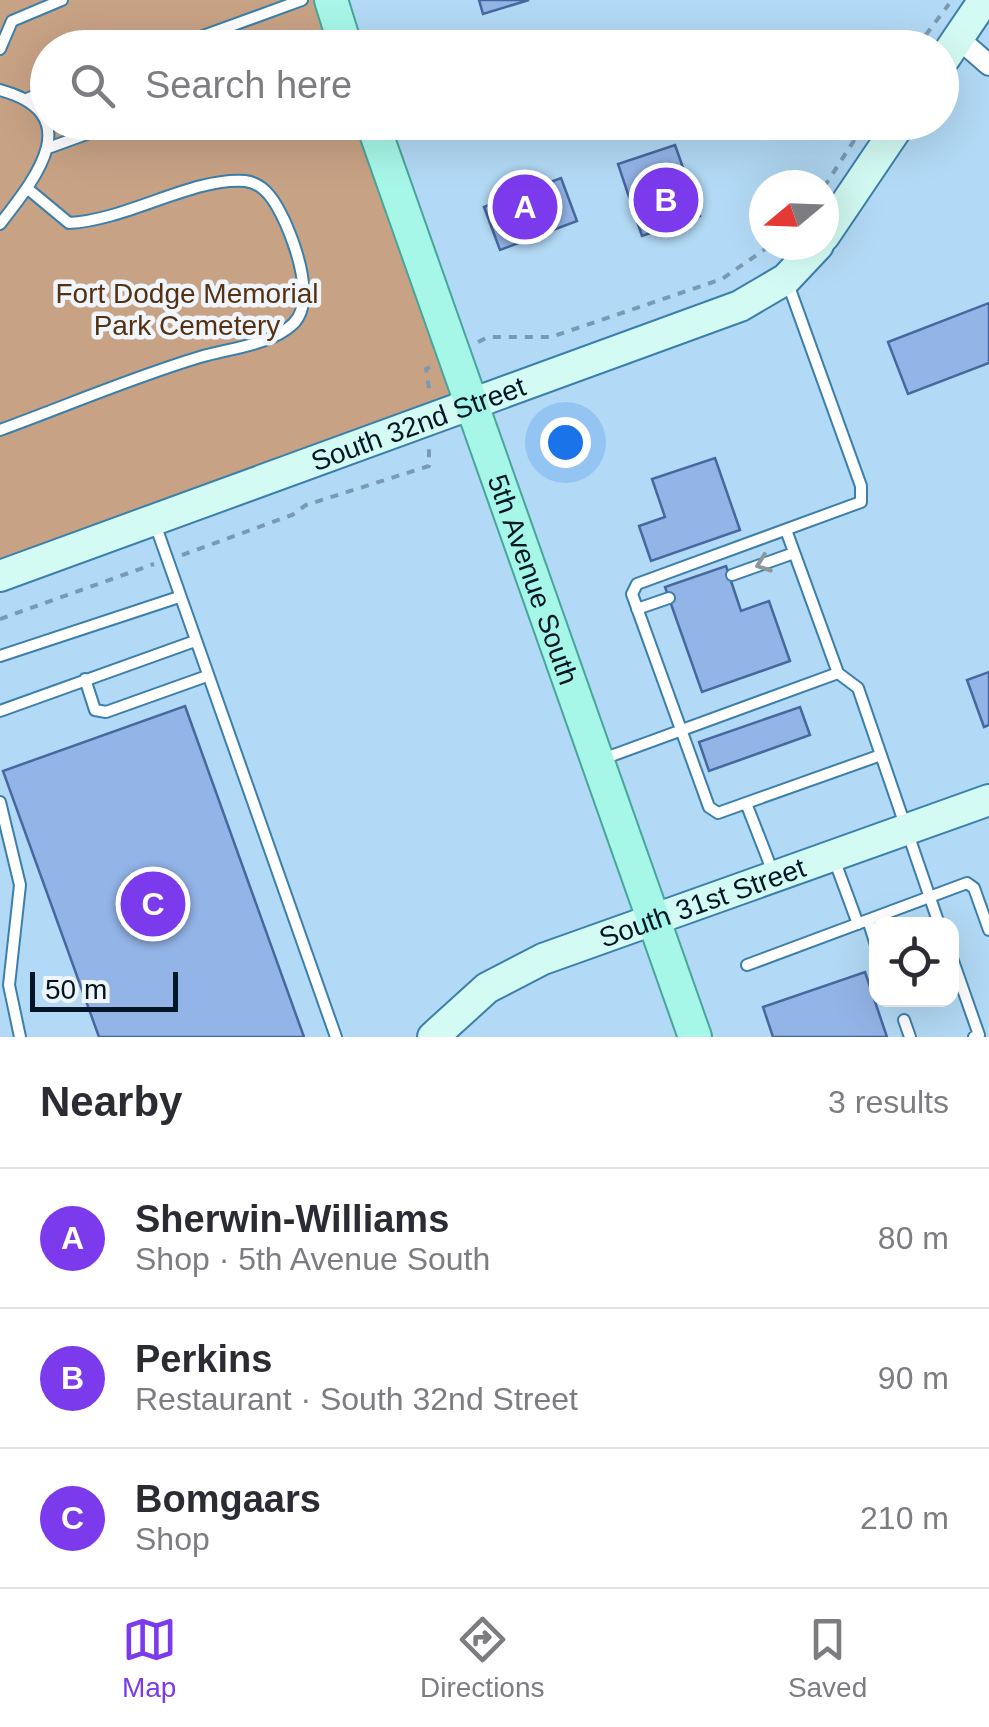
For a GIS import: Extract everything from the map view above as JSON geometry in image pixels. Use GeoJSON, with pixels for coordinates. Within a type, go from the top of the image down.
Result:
{"type":"FeatureCollection","features":[{"type":"Feature","properties":{"kind":"main road"},"geometry":{"type":"LineString","coordinates":[[330,0],[337,30]]}},
{"type":"Feature","properties":{"kind":"main road"},"geometry":{"type":"LineString","coordinates":[[959,37],[984,0]]}},
{"type":"Feature","properties":{"kind":"main road","name":"5th Avenue South"},"geometry":{"type":"LineString","coordinates":[[378,140],[695,1037]]}},
{"type":"Feature","properties":{"kind":"main road"},"geometry":{"type":"LineString","coordinates":[[839,214],[889,140]]}},
{"type":"Feature","properties":{"kind":"main road","name":"South 32nd Street"},"geometry":{"type":"LineString","coordinates":[[0,576],[740,306],[786,279],[804,260]]}},
{"type":"Feature","properties":{"kind":"main road","name":"South 31st Street"},"geometry":{"type":"LineString","coordinates":[[433,1037],[487,988],[543,959],[989,800]]}},
{"type":"Feature","properties":{"kind":"street"},"geometry":{"type":"LineString","coordinates":[[959,53],[989,65]]}},
{"type":"Feature","properties":{"kind":"lane"},"geometry":{"type":"LineString","coordinates":[[0,50],[3,34],[12,21],[62,0]]}},
{"type":"Feature","properties":{"kind":"lane"},"geometry":{"type":"LineString","coordinates":[[220,30],[302,0]]}},
{"type":"Feature","properties":{"kind":"lane"},"geometry":{"type":"LineString","coordinates":[[0,90],[29,98]]}},
{"type":"Feature","properties":{"kind":"lane"},"geometry":{"type":"LineString","coordinates":[[0,224],[28,190],[50,140]]}},
{"type":"Feature","properties":{"kind":"lane"},"geometry":{"type":"LineString","coordinates":[[48,148],[70,140]]}},
{"type":"Feature","properties":{"kind":"lane"},"geometry":{"type":"LineString","coordinates":[[0,430],[198,357],[268,338],[295,322],[302,304],[292,238],[264,189],[250,181],[223,181],[101,222],[69,223],[28,190]]}},
{"type":"Feature","properties":{"kind":"lane"},"geometry":{"type":"LineString","coordinates":[[786,279],[861,486],[861,502],[637,584],[632,594],[710,807],[718,813],[881,755]]}},
{"type":"Feature","properties":{"kind":"lane"},"geometry":{"type":"LineString","coordinates":[[154,520],[336,1037]]}},
{"type":"Feature","properties":{"kind":"lane"},"geometry":{"type":"LineString","coordinates":[[786,530],[838,673],[858,688],[937,917]]}},
{"type":"Feature","properties":{"kind":"lane"},"geometry":{"type":"LineString","coordinates":[[732,575],[794,553]]}},
{"type":"Feature","properties":{"kind":"lane"},"geometry":{"type":"LineString","coordinates":[[0,656],[179,598]]}},
{"type":"Feature","properties":{"kind":"lane"},"geometry":{"type":"LineString","coordinates":[[637,609],[669,598]]}},
{"type":"Feature","properties":{"kind":"lane"},"geometry":{"type":"LineString","coordinates":[[0,711],[194,641]]}},
{"type":"Feature","properties":{"kind":"lane"},"geometry":{"type":"LineString","coordinates":[[597,760],[838,673]]}},
{"type":"Feature","properties":{"kind":"lane"},"geometry":{"type":"LineString","coordinates":[[85,679],[95,710],[106,712],[208,676]]}},
{"type":"Feature","properties":{"kind":"lane"},"geometry":{"type":"LineString","coordinates":[[0,802],[20,885],[9,986],[20,1037]]}},
{"type":"Feature","properties":{"kind":"lane"},"geometry":{"type":"LineString","coordinates":[[746,804],[774,876]]}},
{"type":"Feature","properties":{"kind":"lane"},"geometry":{"type":"LineString","coordinates":[[833,855],[869,932]]}},
{"type":"Feature","properties":{"kind":"lane"},"geometry":{"type":"LineString","coordinates":[[747,965],[967,884],[974,888],[989,930]]}},
{"type":"Feature","properties":{"kind":"lane"},"geometry":{"type":"LineString","coordinates":[[959,977],[981,1035]]}},
{"type":"Feature","properties":{"kind":"lane"},"geometry":{"type":"LineString","coordinates":[[904,1020],[910,1037]]}},
{"type":"Feature","properties":{"kind":"path"},"geometry":{"type":"LineString","coordinates":[[930,30],[952,0]]}},
{"type":"Feature","properties":{"kind":"path"},"geometry":{"type":"LineString","coordinates":[[835,170],[854,140]]}},
{"type":"Feature","properties":{"kind":"green space","name":"Fort Dodge Memorial Park Cemetery"},"geometry":{"type":"Polygon","coordinates":[[[0,0],[331,0],[341,30],[30,30],[30,140],[378,140],[470,405],[0,576],[0,0]]]}},
{"type":"Feature","properties":{"kind":"building"},"geometry":{"type":"Polygon","coordinates":[[[479,0],[529,0],[483,14],[479,0]]]}},
{"type":"Feature","properties":{"kind":"building"},"geometry":{"type":"Polygon","coordinates":[[[675,145],[700,216],[642,236],[618,164],[675,145]]]}},
{"type":"Feature","properties":{"kind":"building"},"geometry":{"type":"Polygon","coordinates":[[[561,178],[577,221],[500,250],[484,207],[561,178]]]}},
{"type":"Feature","properties":{"kind":"building"},"geometry":{"type":"Polygon","coordinates":[[[989,303],[989,363],[908,394],[888,342],[989,303]]]}},
{"type":"Feature","properties":{"kind":"building"},"geometry":{"type":"Polygon","coordinates":[[[715,458],[740,530],[651,561],[639,526],[665,517],[652,479],[715,458]]]}},
{"type":"Feature","properties":{"kind":"building"},"geometry":{"type":"Polygon","coordinates":[[[726,566],[741,611],[769,601],[790,661],[702,692],[665,587],[726,566]]]}},
{"type":"Feature","properties":{"kind":"building"},"geometry":{"type":"Polygon","coordinates":[[[989,672],[989,725],[984,727],[967,680],[989,672]]]}},
{"type":"Feature","properties":{"kind":"building"},"geometry":{"type":"Polygon","coordinates":[[[185,706],[304,1037],[99,1037],[3,771],[185,706]]]}},
{"type":"Feature","properties":{"kind":"building"},"geometry":{"type":"Polygon","coordinates":[[[800,707],[810,735],[709,771],[699,742],[800,707]]]}},
{"type":"Feature","properties":{"kind":"building"},"geometry":{"type":"Polygon","coordinates":[[[865,972],[869,1007],[877,1007],[887,1037],[773,1037],[763,1007],[865,972]]]}},
{"type":"Feature","properties":{"kind":"place","name":"Perkins"},"geometry":{"type":"Point","coordinates":[666,200]}},
{"type":"Feature","properties":{"kind":"place","name":"Sherwin-Williams"},"geometry":{"type":"Point","coordinates":[525,207]}},
{"type":"Feature","properties":{"kind":"place","name":"Bomgaars"},"geometry":{"type":"Point","coordinates":[153,904]}}]}
